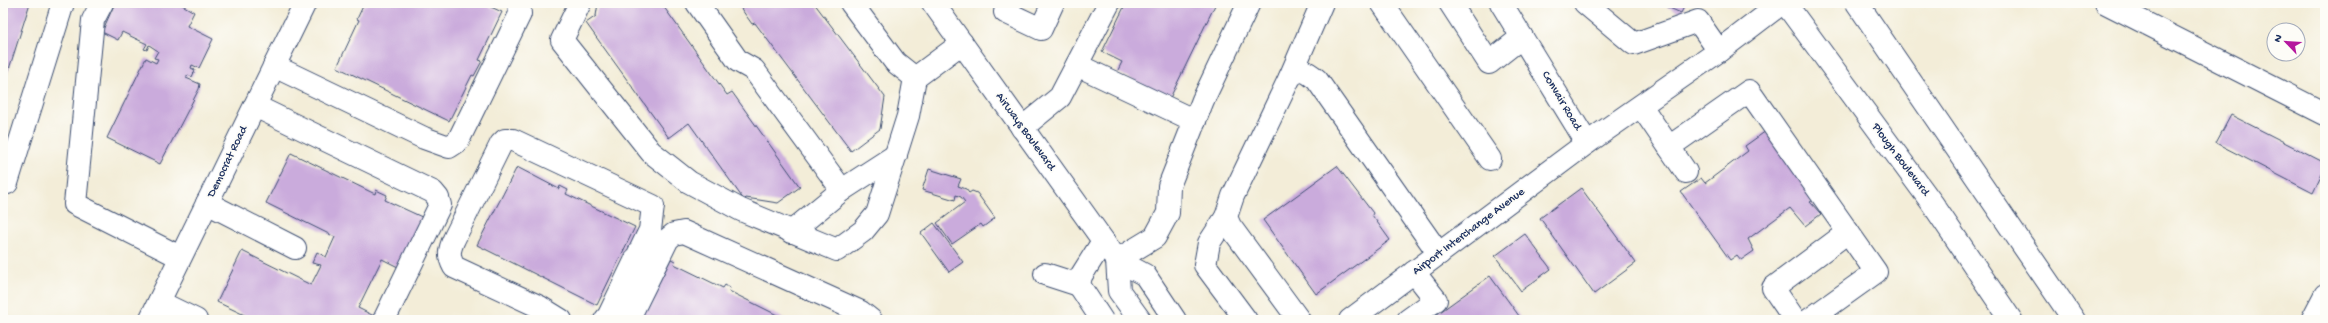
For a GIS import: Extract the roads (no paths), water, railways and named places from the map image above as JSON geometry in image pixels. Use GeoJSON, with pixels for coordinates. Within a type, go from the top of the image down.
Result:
{"type":"FeatureCollection","features":[{"type":"Feature","properties":{"kind":"main road"},"geometry":{"type":"LineString","coordinates":[[3,181],[6,183],[63,3]]}},
{"type":"Feature","properties":{"kind":"main road"},"geometry":{"type":"LineString","coordinates":[[102,3],[93,20],[75,204],[180,258]]}},
{"type":"Feature","properties":{"kind":"main road","name":"Democrat Road"},"geometry":{"type":"LineString","coordinates":[[154,311],[305,3]]}},
{"type":"Feature","properties":{"kind":"main road"},"geometry":{"type":"LineString","coordinates":[[274,66],[434,143],[449,148],[458,141],[520,14],[519,3]]}},
{"type":"Feature","properties":{"kind":"main road"},"geometry":{"type":"LineString","coordinates":[[580,3],[562,40],[651,152],[689,182],[741,210],[837,250],[863,231],[877,214],[908,116],[915,78],[962,43]]}},
{"type":"Feature","properties":{"kind":"main road"},"geometry":{"type":"LineString","coordinates":[[697,3],[738,61],[754,70],[842,190]]}},
{"type":"Feature","properties":{"kind":"main road"},"geometry":{"type":"LineString","coordinates":[[851,3],[895,62],[915,78]]}},
{"type":"Feature","properties":{"kind":"main road","name":"Airways Boulevard"},"geometry":{"type":"LineString","coordinates":[[933,3],[1117,260],[1145,275],[1175,320]]}},
{"type":"Feature","properties":{"kind":"main road"},"geometry":{"type":"LineString","coordinates":[[1010,3],[1005,12],[1041,29],[1054,3]]}},
{"type":"Feature","properties":{"kind":"main road"},"geometry":{"type":"LineString","coordinates":[[1022,128],[1060,97],[1109,3]]}},
{"type":"Feature","properties":{"kind":"main road"},"geometry":{"type":"LineString","coordinates":[[1140,320],[1119,291],[1117,260],[1155,237],[1168,213],[1169,186],[1195,121],[1249,3]]}},
{"type":"Feature","properties":{"kind":"main road"},"geometry":{"type":"LineString","coordinates":[[1246,320],[1206,265],[1210,243],[1226,217],[1233,196],[1290,77],[1322,3]]}},
{"type":"Feature","properties":{"kind":"main road"},"geometry":{"type":"LineString","coordinates":[[1382,3],[1490,159]]}},
{"type":"Feature","properties":{"kind":"main road"},"geometry":{"type":"LineString","coordinates":[[1450,3],[1489,63],[1522,38]]}},
{"type":"Feature","properties":{"kind":"main road","name":"Convair Road"},"geometry":{"type":"LineString","coordinates":[[1501,3],[1587,143],[1719,51],[1782,3]]}},
{"type":"Feature","properties":{"kind":"main road"},"geometry":{"type":"LineString","coordinates":[[1585,3],[1634,44],[1698,21],[1719,51]]}},
{"type":"Feature","properties":{"kind":"main road","name":"Plough Boulevard"},"geometry":{"type":"LineString","coordinates":[[1785,3],[1932,203],[2011,320]]}},
{"type":"Feature","properties":{"kind":"main road"},"geometry":{"type":"LineString","coordinates":[[2106,3],[2325,114]]}},
{"type":"Feature","properties":{"kind":"main road"},"geometry":{"type":"LineString","coordinates":[[1862,9],[2074,320]]}},
{"type":"Feature","properties":{"kind":"main road"},"geometry":{"type":"LineString","coordinates":[[1077,65],[1195,121]]}},
{"type":"Feature","properties":{"kind":"main road"},"geometry":{"type":"LineString","coordinates":[[1290,77],[1295,71],[1301,70],[1309,73],[1316,80],[1439,254]]}},
{"type":"Feature","properties":{"kind":"main road"},"geometry":{"type":"LineString","coordinates":[[1669,148],[1749,91],[1876,272],[1809,320]]}},
{"type":"Feature","properties":{"kind":"main road"},"geometry":{"type":"LineString","coordinates":[[255,106],[433,192],[438,198],[440,205],[384,320]]}},
{"type":"Feature","properties":{"kind":"main road"},"geometry":{"type":"LineString","coordinates":[[1641,106],[1686,172]]}},
{"type":"Feature","properties":{"kind":"main road"},"geometry":{"type":"LineString","coordinates":[[561,320],[540,307],[454,267],[448,253],[501,144],[505,140],[513,140],[653,206],[650,230],[609,315],[605,320]]}},
{"type":"Feature","properties":{"kind":"main road","name":"Airport Interchange Avenue"},"geometry":{"type":"LineString","coordinates":[[1350,320],[1587,143]]}},
{"type":"Feature","properties":{"kind":"main road"},"geometry":{"type":"LineString","coordinates":[[791,232],[842,190],[896,155]]}},
{"type":"Feature","properties":{"kind":"main road"},"geometry":{"type":"LineString","coordinates":[[207,203],[295,248]]}},
{"type":"Feature","properties":{"kind":"main road"},"geometry":{"type":"LineString","coordinates":[[1226,217],[1230,226],[1291,317]]}},
{"type":"Feature","properties":{"kind":"main road"},"geometry":{"type":"LineString","coordinates":[[628,320],[668,239],[674,234],[684,232],[862,312],[871,320]]}},
{"type":"Feature","properties":{"kind":"main road"},"geometry":{"type":"LineString","coordinates":[[1795,320],[1773,288],[1848,232]]}},
{"type":"Feature","properties":{"kind":"main road"},"geometry":{"type":"LineString","coordinates":[[1095,318],[1079,285],[1081,276],[1103,241]]}},
{"type":"Feature","properties":{"kind":"main road"},"geometry":{"type":"LineString","coordinates":[[1408,320],[1436,300],[1414,272]]}},
{"type":"Feature","properties":{"kind":"main road"},"geometry":{"type":"LineString","coordinates":[[1045,274],[1079,285]]}},
{"type":"Feature","properties":{"kind":"main road"},"geometry":{"type":"LineString","coordinates":[[2312,320],[2325,295]]}},
{"type":"Feature","properties":{"kind":"main road"},"geometry":{"type":"LineString","coordinates":[[154,311],[196,320]]}}]}
